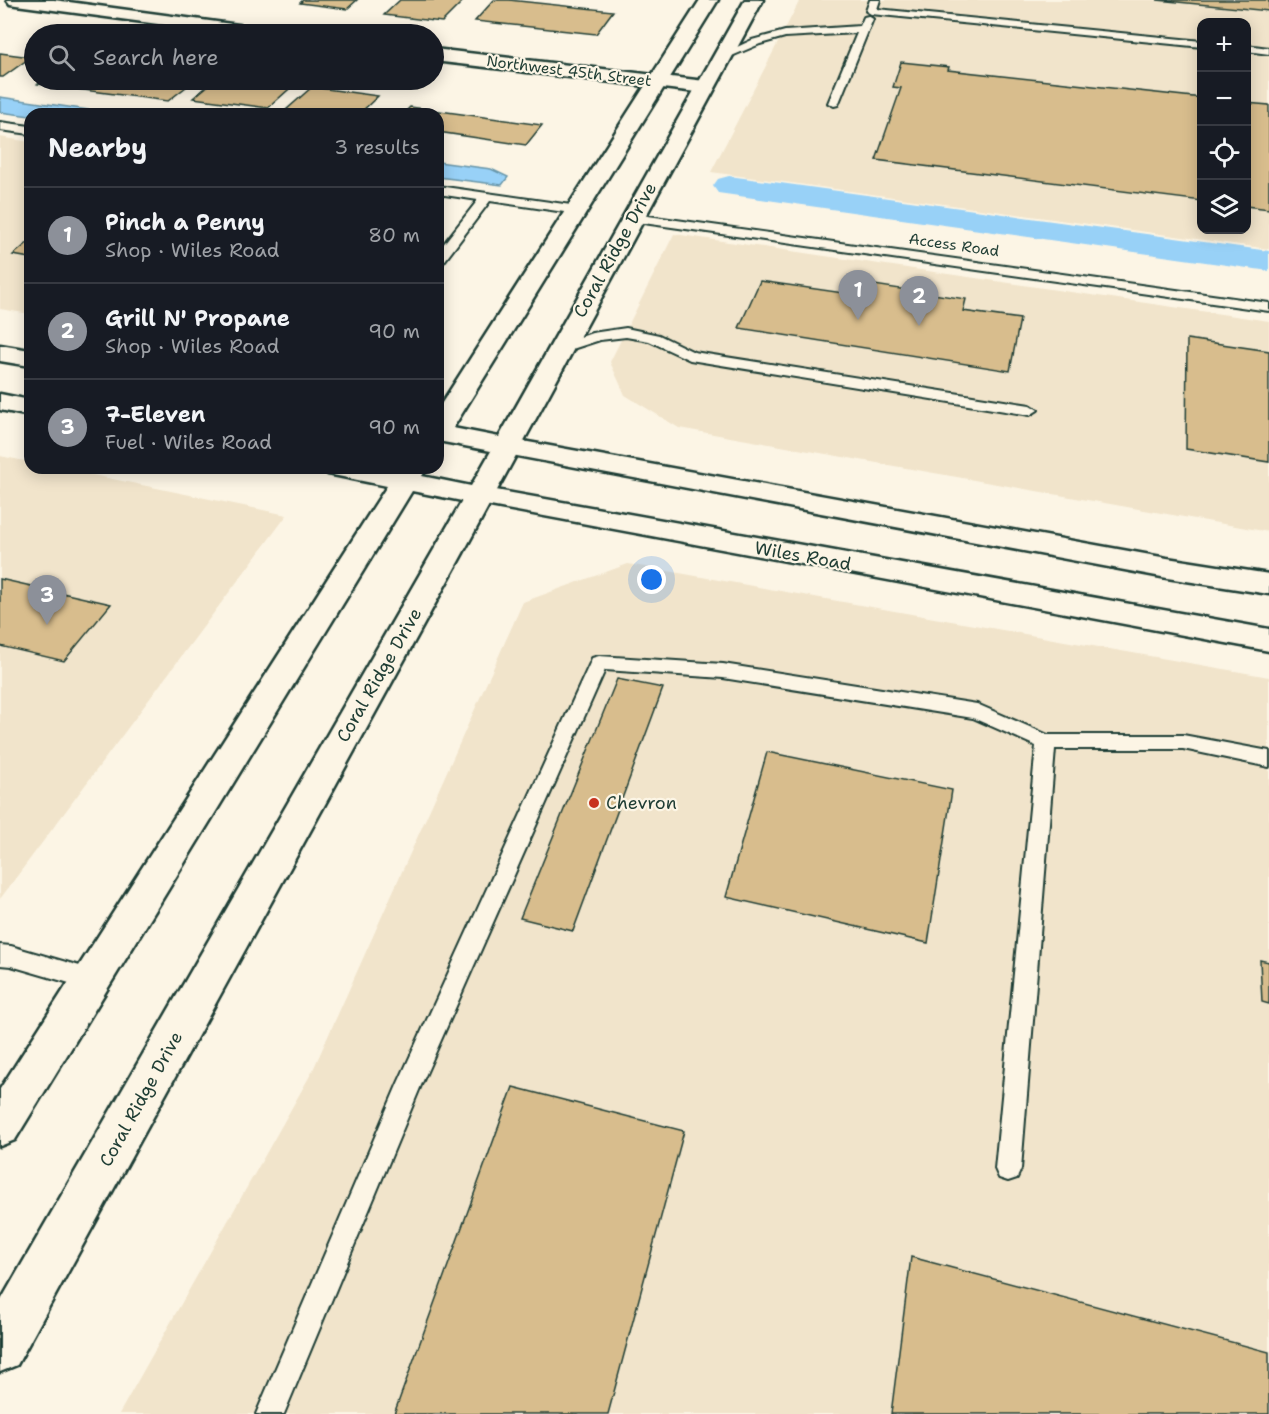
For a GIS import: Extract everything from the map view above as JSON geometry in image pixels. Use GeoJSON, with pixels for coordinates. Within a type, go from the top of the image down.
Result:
{"type":"FeatureCollection","features":[{"type":"Feature","properties":{"kind":"main road"},"geometry":{"type":"LineString","coordinates":[[16,0],[195,24]]}},
{"type":"Feature","properties":{"kind":"main road"},"geometry":{"type":"LineString","coordinates":[[444,422],[709,0]]}},
{"type":"Feature","properties":{"kind":"main road","name":"Coral Ridge Drive"},"geometry":{"type":"LineString","coordinates":[[0,1348],[479,496],[754,0]]}},
{"type":"Feature","properties":{"kind":"main road","name":"Northwest 45th Street"},"geometry":{"type":"LineString","coordinates":[[444,56],[705,87]]}},
{"type":"Feature","properties":{"kind":"main road"},"geometry":{"type":"LineString","coordinates":[[0,352],[24,357]]}},
{"type":"Feature","properties":{"kind":"main road"},"geometry":{"type":"LineString","coordinates":[[0,402],[24,407]]}},
{"type":"Feature","properties":{"kind":"main road"},"geometry":{"type":"LineString","coordinates":[[444,432],[506,446],[1167,568],[1269,584]]}},
{"type":"Feature","properties":{"kind":"main road"},"geometry":{"type":"LineString","coordinates":[[0,1126],[90,979],[409,475]]}},
{"type":"Feature","properties":{"kind":"main road","name":"Wiles Road"},"geometry":{"type":"LineString","coordinates":[[409,475],[479,496],[1269,639]]}},
{"type":"Feature","properties":{"kind":"lane"},"geometry":{"type":"LineString","coordinates":[[834,103],[873,5],[1197,43]]}},
{"type":"Feature","properties":{"kind":"lane"},"geometry":{"type":"LineString","coordinates":[[723,56],[756,42],[785,34],[864,29]]}},
{"type":"Feature","properties":{"kind":"lane"},"geometry":{"type":"LineString","coordinates":[[1251,49],[1269,51]]}},
{"type":"Feature","properties":{"kind":"lane"},"geometry":{"type":"LineString","coordinates":[[0,126],[24,129]]}},
{"type":"Feature","properties":{"kind":"lane"},"geometry":{"type":"LineString","coordinates":[[444,191],[578,210]]}},
{"type":"Feature","properties":{"kind":"lane"},"geometry":{"type":"LineString","coordinates":[[444,246],[487,197]]}},
{"type":"Feature","properties":{"kind":"lane","name":"Access Road"},"geometry":{"type":"LineString","coordinates":[[634,218],[1269,307]]}},
{"type":"Feature","properties":{"kind":"lane"},"geometry":{"type":"LineString","coordinates":[[560,349],[599,335],[624,331],[646,334],[690,356],[1030,410]]}},
{"type":"Feature","properties":{"kind":"lane"},"geometry":{"type":"LineString","coordinates":[[270,1414],[410,1083],[599,663],[723,670],[977,711],[1046,742],[1183,741],[1269,759]]}},
{"type":"Feature","properties":{"kind":"lane"},"geometry":{"type":"LineString","coordinates":[[1008,1169],[1046,742]]}},
{"type":"Feature","properties":{"kind":"lane"},"geometry":{"type":"LineString","coordinates":[[0,955],[11,956],[90,979]]}},
{"type":"Feature","properties":{"kind":"shaded area"},"geometry":{"type":"Polygon","coordinates":[[[800,0],[1269,0],[1269,249],[711,172],[800,0]]]}},
{"type":"Feature","properties":{"kind":"shaded area"},"geometry":{"type":"Polygon","coordinates":[[[0,137],[24,141],[24,313],[0,309],[0,137]]]}},
{"type":"Feature","properties":{"kind":"shaded area"},"geometry":{"type":"Polygon","coordinates":[[[674,234],[1269,321],[1269,532],[679,428],[625,395],[610,362],[674,234]]]}},
{"type":"Feature","properties":{"kind":"shaded area"},"geometry":{"type":"Polygon","coordinates":[[[0,456],[24,461],[24,474],[88,474],[287,515],[0,899],[0,456]]]}},
{"type":"Feature","properties":{"kind":"shaded area"},"geometry":{"type":"Polygon","coordinates":[[[628,564],[1269,677],[1269,1414],[119,1414],[312,1072],[523,602],[628,564]]]}},
{"type":"Feature","properties":{"kind":"water"},"geometry":{"type":"Polygon","coordinates":[[[0,97],[75,108],[24,108],[24,115],[0,112],[0,97]]]}},
{"type":"Feature","properties":{"kind":"water"},"geometry":{"type":"Polygon","coordinates":[[[444,163],[491,169],[508,177],[502,185],[444,178],[444,163]]]}},
{"type":"Feature","properties":{"kind":"building"},"geometry":{"type":"Polygon","coordinates":[[[303,0],[357,0],[347,9],[300,3],[303,0]]]}},
{"type":"Feature","properties":{"kind":"building"},"geometry":{"type":"Polygon","coordinates":[[[400,0],[462,2],[442,22],[384,15],[400,0]]]}},
{"type":"Feature","properties":{"kind":"building"},"geometry":{"type":"Polygon","coordinates":[[[494,0],[613,11],[596,34],[475,21],[494,0]]]}},
{"type":"Feature","properties":{"kind":"building"},"geometry":{"type":"Polygon","coordinates":[[[1157,0],[1269,0],[1269,11],[1157,0]]]}},
{"type":"Feature","properties":{"kind":"building"},"geometry":{"type":"Polygon","coordinates":[[[0,53],[24,56],[24,62],[0,77],[0,53]]]}},
{"type":"Feature","properties":{"kind":"building"},"geometry":{"type":"Polygon","coordinates":[[[901,62],[949,67],[948,70],[1197,97],[1197,200],[876,160],[901,88],[893,87],[901,62]]]}},
{"type":"Feature","properties":{"kind":"building"},"geometry":{"type":"Polygon","coordinates":[[[84,90],[182,90],[168,101],[84,90]]]}},
{"type":"Feature","properties":{"kind":"building"},"geometry":{"type":"Polygon","coordinates":[[[203,90],[288,90],[268,108],[193,98],[203,90]]]}},
{"type":"Feature","properties":{"kind":"building"},"geometry":{"type":"Polygon","coordinates":[[[309,90],[334,90],[378,96],[365,108],[288,108],[309,90]]]}},
{"type":"Feature","properties":{"kind":"building"},"geometry":{"type":"Polygon","coordinates":[[[1251,103],[1269,105],[1269,209],[1251,207],[1251,103]]]}},
{"type":"Feature","properties":{"kind":"building"},"geometry":{"type":"Polygon","coordinates":[[[444,112],[542,125],[526,145],[444,133],[444,112]]]}},
{"type":"Feature","properties":{"kind":"building"},"geometry":{"type":"Polygon","coordinates":[[[24,246],[24,257],[13,255],[24,246]]]}},
{"type":"Feature","properties":{"kind":"building"},"geometry":{"type":"Polygon","coordinates":[[[760,281],[850,294],[855,282],[966,299],[963,311],[1020,319],[1010,371],[739,328],[760,281]]]}},
{"type":"Feature","properties":{"kind":"building"},"geometry":{"type":"Polygon","coordinates":[[[1187,339],[1269,351],[1269,462],[1186,449],[1187,339]]]}},
{"type":"Feature","properties":{"kind":"building"},"geometry":{"type":"Polygon","coordinates":[[[0,579],[111,604],[64,661],[0,646],[0,579]]]}},
{"type":"Feature","properties":{"kind":"building","name":"Chevron"},"geometry":{"type":"Polygon","coordinates":[[[617,679],[663,688],[573,931],[520,918],[617,679]]]}},
{"type":"Feature","properties":{"kind":"building"},"geometry":{"type":"Polygon","coordinates":[[[767,752],[952,790],[928,943],[726,897],[767,752]]]}},
{"type":"Feature","properties":{"kind":"building"},"geometry":{"type":"Polygon","coordinates":[[[1260,960],[1269,962],[1269,1004],[1262,1002],[1260,960]]]}},
{"type":"Feature","properties":{"kind":"building"},"geometry":{"type":"Polygon","coordinates":[[[513,1087],[684,1131],[608,1414],[394,1414],[513,1087]]]}},
{"type":"Feature","properties":{"kind":"building"},"geometry":{"type":"Polygon","coordinates":[[[911,1257],[1269,1352],[1269,1414],[891,1414],[911,1257]]]}},
{"type":"Feature","properties":{"kind":"waterway"},"geometry":{"type":"LineString","coordinates":[[729,186],[1269,261]]}},
{"type":"Feature","properties":{"kind":"place","name":"Pinch a Penny"},"geometry":{"type":"Point","coordinates":[858,320]}},
{"type":"Feature","properties":{"kind":"place","name":"Grill N' Propane"},"geometry":{"type":"Point","coordinates":[919,326]}},
{"type":"Feature","properties":{"kind":"place","name":"7-Eleven"},"geometry":{"type":"Point","coordinates":[47,625]}},
{"type":"Feature","properties":{"kind":"place","name":"Chevron"},"geometry":{"type":"Point","coordinates":[594,803]}}]}
